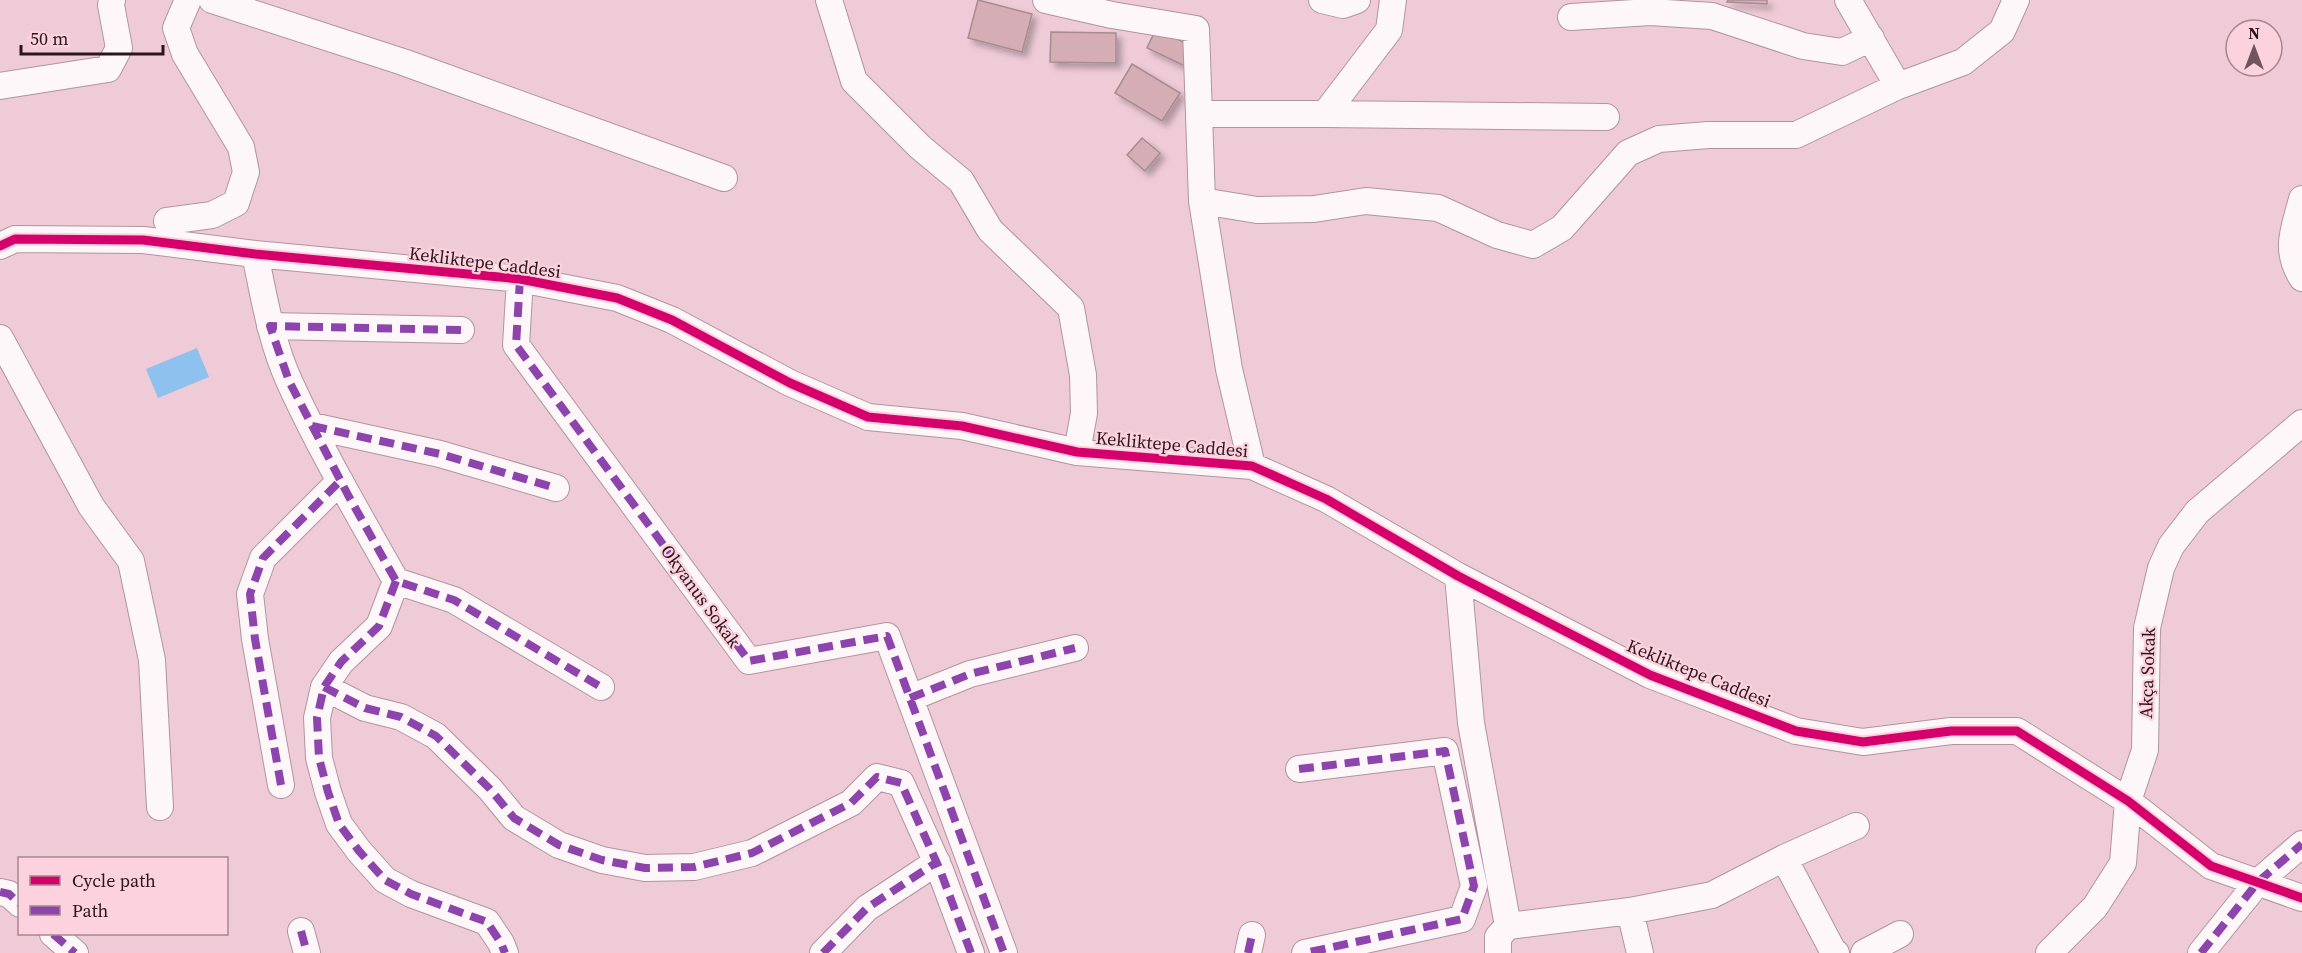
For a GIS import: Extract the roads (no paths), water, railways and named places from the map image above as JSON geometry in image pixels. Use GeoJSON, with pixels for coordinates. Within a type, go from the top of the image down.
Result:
{"type":"FeatureCollection","features":[{"type":"Feature","properties":{"kind":"street"},"geometry":{"type":"LineString","coordinates":[[0,86],[108,69],[119,48],[112,0]]}},
{"type":"Feature","properties":{"kind":"street"},"geometry":{"type":"LineString","coordinates":[[167,221],[212,215],[236,203],[246,172],[241,147],[184,54],[176,28],[188,0]]}},
{"type":"Feature","properties":{"kind":"street"},"geometry":{"type":"LineString","coordinates":[[212,0],[404,62],[724,178]]}},
{"type":"Feature","properties":{"kind":"street"},"geometry":{"type":"LineString","coordinates":[[828,0],[854,81],[920,147],[961,182],[990,230],[1071,308],[1083,375],[1084,412],[1077,452]]}},
{"type":"Feature","properties":{"kind":"street"},"geometry":{"type":"LineString","coordinates":[[1046,0],[1112,15],[1196,29],[1202,201],[1229,369],[1252,466]]}},
{"type":"Feature","properties":{"kind":"street"},"geometry":{"type":"LineString","coordinates":[[1322,0],[1343,5],[1357,0]]}},
{"type":"Feature","properties":{"kind":"street"},"geometry":{"type":"LineString","coordinates":[[1325,114],[1389,30],[1393,0]]}},
{"type":"Feature","properties":{"kind":"street"},"geometry":{"type":"LineString","coordinates":[[1848,0],[1898,86]]}},
{"type":"Feature","properties":{"kind":"street"},"geometry":{"type":"LineString","coordinates":[[1202,201],[1257,210],[1314,209],[1366,201],[1438,208],[1497,235],[1533,245],[1562,228],[1628,153],[1659,139],[1708,135],[1796,135],[1898,86],[1963,62],[2002,30],[2016,0]]}},
{"type":"Feature","properties":{"kind":"street"},"geometry":{"type":"LineString","coordinates":[[1571,17],[1650,12],[1712,16],[1803,46],[1842,52],[1871,38]]}},
{"type":"Feature","properties":{"kind":"street"},"geometry":{"type":"LineString","coordinates":[[1199,114],[1606,117]]}},
{"type":"Feature","properties":{"kind":"street"},"geometry":{"type":"LineString","coordinates":[[2302,200],[2290,243],[2294,266],[2302,278]]}},
{"type":"Feature","properties":{"kind":"street","name":"Kekliktepe Caddesi"},"geometry":{"type":"LineString","coordinates":[[0,246],[15,238],[142,240],[255,254],[520,279],[617,298],[672,320],[790,383],[868,417],[962,426],[1077,452],[1252,466],[1326,499],[1458,576],[1650,675],[1796,730],[1863,742],[1951,732],[2017,731],[2128,801],[2211,866],[2302,898]]}},
{"type":"Feature","properties":{"kind":"street"},"geometry":{"type":"LineString","coordinates":[[255,254],[270,326],[289,381],[340,481],[396,581],[454,600],[601,687]]}},
{"type":"Feature","properties":{"kind":"street","name":"Okyanus Sokak"},"geometry":{"type":"LineString","coordinates":[[520,279],[516,345],[749,661],[887,636],[1004,953]]}},
{"type":"Feature","properties":{"kind":"street"},"geometry":{"type":"LineString","coordinates":[[270,326],[460,330]]}},
{"type":"Feature","properties":{"kind":"street"},"geometry":{"type":"LineString","coordinates":[[2,349],[91,506],[131,561],[153,660],[160,807]]}},
{"type":"Feature","properties":{"kind":"street","name":"Akça Sokak"},"geometry":{"type":"LineString","coordinates":[[2049,953],[2095,907],[2123,863],[2128,801],[2145,750],[2147,628],[2161,568],[2171,546],[2197,512],[2302,423]]}},
{"type":"Feature","properties":{"kind":"street"},"geometry":{"type":"LineString","coordinates":[[312,426],[440,454],[556,489]]}},
{"type":"Feature","properties":{"kind":"street"},"geometry":{"type":"LineString","coordinates":[[281,785],[255,639],[250,594],[263,558],[340,481]]}},
{"type":"Feature","properties":{"kind":"street"},"geometry":{"type":"LineString","coordinates":[[1458,576],[1472,723],[1508,926]]}},
{"type":"Feature","properties":{"kind":"street"},"geometry":{"type":"LineString","coordinates":[[396,581],[379,626],[341,662],[324,687],[317,718],[319,758],[339,824],[358,851],[385,880],[411,894],[487,922],[505,953]]}},
{"type":"Feature","properties":{"kind":"street"},"geometry":{"type":"LineString","coordinates":[[910,698],[970,674],[1075,648]]}},
{"type":"Feature","properties":{"kind":"street"},"geometry":{"type":"LineString","coordinates":[[324,687],[366,708],[402,717],[436,736],[490,789],[514,818],[559,845],[602,860],[645,868],[694,867],[752,854],[851,803],[877,777],[901,783],[937,862],[970,953]]}},
{"type":"Feature","properties":{"kind":"street"},"geometry":{"type":"LineString","coordinates":[[1299,769],[1445,751],[1474,886],[1462,919],[1305,953]]}},
{"type":"Feature","properties":{"kind":"street"},"geometry":{"type":"LineString","coordinates":[[1497,953],[1497,937],[1508,926],[1630,911],[1712,895],[1785,858],[1856,826]]}},
{"type":"Feature","properties":{"kind":"street"},"geometry":{"type":"LineString","coordinates":[[2201,953],[2258,882],[2302,844]]}},
{"type":"Feature","properties":{"kind":"street"},"geometry":{"type":"LineString","coordinates":[[1785,858],[1836,953]]}},
{"type":"Feature","properties":{"kind":"street"},"geometry":{"type":"LineString","coordinates":[[824,953],[867,908],[937,862]]}},
{"type":"Feature","properties":{"kind":"street"},"geometry":{"type":"LineString","coordinates":[[0,892],[9,894],[18,902]]}},
{"type":"Feature","properties":{"kind":"street"},"geometry":{"type":"LineString","coordinates":[[1630,911],[1640,953]]}},
{"type":"Feature","properties":{"kind":"street"},"geometry":{"type":"LineString","coordinates":[[1864,953],[1900,934]]}},
{"type":"Feature","properties":{"kind":"street"},"geometry":{"type":"LineString","coordinates":[[55,935],[75,953]]}},
{"type":"Feature","properties":{"kind":"water"},"geometry":{"type":"Polygon","coordinates":[[[197,348],[209,377],[158,398],[146,369],[197,348]]]}}]}
